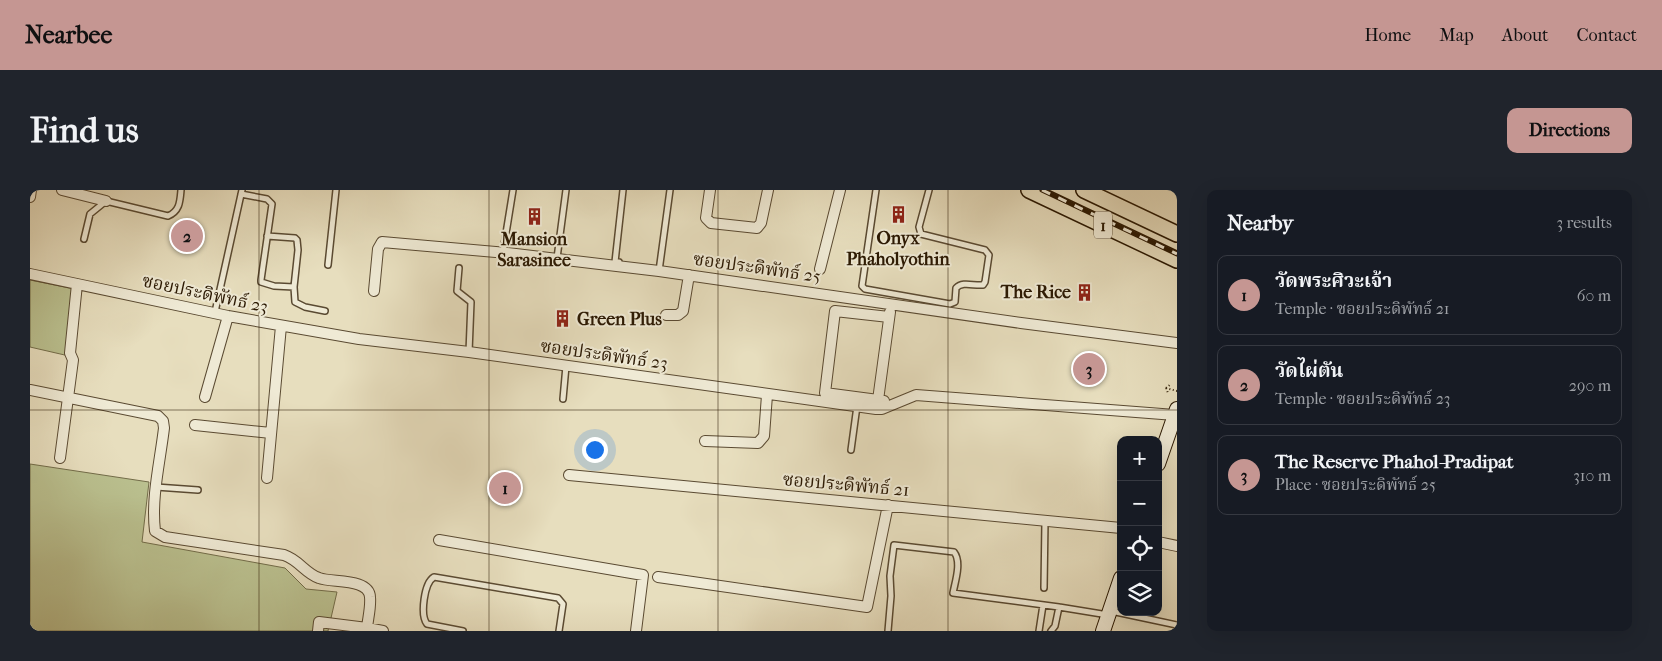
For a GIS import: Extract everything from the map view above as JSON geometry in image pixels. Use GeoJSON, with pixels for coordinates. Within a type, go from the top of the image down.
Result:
{"type":"FeatureCollection","features":[{"type":"Feature","properties":{"kind":"main road","name":"1"},"geometry":{"type":"LineString","coordinates":[[1029,190],[1177,260]]}},
{"type":"Feature","properties":{"kind":"main road","name":"1"},"geometry":{"type":"LineString","coordinates":[[1091,192],[1177,234]]}},
{"type":"Feature","properties":{"kind":"main road"},"geometry":{"type":"LineString","coordinates":[[1162,452],[1176,412]]}},
{"type":"Feature","properties":{"kind":"main road"},"geometry":{"type":"LineString","coordinates":[[1103,631],[1117,590]]}},
{"type":"Feature","properties":{"kind":"street"},"geometry":{"type":"LineString","coordinates":[[30,197],[31,190]]}},
{"type":"Feature","properties":{"kind":"street"},"geometry":{"type":"LineString","coordinates":[[62,190],[106,201]]}},
{"type":"Feature","properties":{"kind":"street"},"geometry":{"type":"LineString","coordinates":[[710,190],[707,221],[757,228],[761,223],[768,190]]}},
{"type":"Feature","properties":{"kind":"street"},"geometry":{"type":"LineString","coordinates":[[820,269],[840,190]]}},
{"type":"Feature","properties":{"kind":"street","name":"ซอยประดิพัทธ์ 25"},"geometry":{"type":"LineString","coordinates":[[374,291],[378,249],[382,242],[503,252],[659,269],[1021,324],[1177,343]]}},
{"type":"Feature","properties":{"kind":"street","name":"ซอยประดิพัทธ์ 23"},"geometry":{"type":"LineString","coordinates":[[30,274],[281,326],[857,406],[882,409],[916,395],[1176,412]]}},
{"type":"Feature","properties":{"kind":"street"},"geometry":{"type":"LineString","coordinates":[[666,314],[678,315],[683,312],[689,275]]}},
{"type":"Feature","properties":{"kind":"street"},"geometry":{"type":"LineString","coordinates":[[60,458],[73,360],[70,353],[77,284]]}},
{"type":"Feature","properties":{"kind":"street"},"geometry":{"type":"LineString","coordinates":[[878,400],[891,304]]}},
{"type":"Feature","properties":{"kind":"street"},"geometry":{"type":"LineString","coordinates":[[889,317],[835,310],[825,393],[898,402]]}},
{"type":"Feature","properties":{"kind":"street"},"geometry":{"type":"LineString","coordinates":[[205,397],[228,316]]}},
{"type":"Feature","properties":{"kind":"street"},"geometry":{"type":"LineString","coordinates":[[267,478],[281,326]]}},
{"type":"Feature","properties":{"kind":"street"},"geometry":{"type":"LineString","coordinates":[[30,390],[158,416],[163,421],[164,428],[156,487],[154,519],[156,531],[165,538],[284,555],[298,562],[306,572],[320,579],[356,584],[366,588],[370,596],[367,628]]}},
{"type":"Feature","properties":{"kind":"street"},"geometry":{"type":"LineString","coordinates":[[706,441],[758,443],[764,436],[767,395]]}},
{"type":"Feature","properties":{"kind":"street"},"geometry":{"type":"LineString","coordinates":[[195,426],[270,433]]}},
{"type":"Feature","properties":{"kind":"street","name":"ซอยประดิพัทธ์ 21"},"geometry":{"type":"LineString","coordinates":[[569,475],[1117,528]]}},
{"type":"Feature","properties":{"kind":"street"},"geometry":{"type":"LineString","coordinates":[[658,577],[867,607],[888,505]]}},
{"type":"Feature","properties":{"kind":"street"},"geometry":{"type":"LineString","coordinates":[[439,540],[643,575],[636,631]]}},
{"type":"Feature","properties":{"kind":"street"},"geometry":{"type":"LineString","coordinates":[[1162,543],[1177,546]]}},
{"type":"Feature","properties":{"kind":"street"},"geometry":{"type":"LineString","coordinates":[[318,631],[319,622],[383,631]]}},
{"type":"Feature","properties":{"kind":"lane"},"geometry":{"type":"LineString","coordinates":[[84,239],[90,214],[106,201],[168,216],[174,213],[179,206],[181,190]]}},
{"type":"Feature","properties":{"kind":"lane"},"geometry":{"type":"LineString","coordinates":[[328,265],[336,190]]}},
{"type":"Feature","properties":{"kind":"lane"},"geometry":{"type":"LineString","coordinates":[[503,252],[513,190]]}},
{"type":"Feature","properties":{"kind":"lane"},"geometry":{"type":"LineString","coordinates":[[557,258],[566,190]]}},
{"type":"Feature","properties":{"kind":"lane"},"geometry":{"type":"LineString","coordinates":[[623,190],[615,262],[659,269],[670,190]]}},
{"type":"Feature","properties":{"kind":"lane"},"geometry":{"type":"LineString","coordinates":[[876,190],[862,286],[865,289],[950,304],[955,302],[956,288],[958,286],[962,284],[979,286],[985,282],[989,255],[985,250],[920,234],[919,227],[929,190]]}},
{"type":"Feature","properties":{"kind":"lane"},"geometry":{"type":"LineString","coordinates":[[215,312],[241,192],[267,200],[272,204],[262,282],[274,286],[294,287]]}},
{"type":"Feature","properties":{"kind":"lane"},"geometry":{"type":"LineString","coordinates":[[267,236],[295,238],[298,240],[294,302],[305,307],[325,311]]}},
{"type":"Feature","properties":{"kind":"lane"},"geometry":{"type":"LineString","coordinates":[[459,268],[456,291],[471,302],[469,352]]}},
{"type":"Feature","properties":{"kind":"lane"},"geometry":{"type":"LineString","coordinates":[[563,399],[566,366]]}},
{"type":"Feature","properties":{"kind":"lane"},"geometry":{"type":"LineString","coordinates":[[851,450],[857,406]]}},
{"type":"Feature","properties":{"kind":"lane"},"geometry":{"type":"LineString","coordinates":[[156,487],[198,490]]}},
{"type":"Feature","properties":{"kind":"lane"},"geometry":{"type":"LineString","coordinates":[[1044,588],[1045,521]]}},
{"type":"Feature","properties":{"kind":"lane"},"geometry":{"type":"LineString","coordinates":[[888,631],[891,596],[890,576],[894,544],[954,552],[957,554],[958,560],[953,594],[1109,613],[1177,625]]}},
{"type":"Feature","properties":{"kind":"lane"},"geometry":{"type":"LineString","coordinates":[[463,631],[427,624],[424,620],[422,615],[430,579],[434,577],[558,598],[563,604],[559,631]]}},
{"type":"Feature","properties":{"kind":"lane"},"geometry":{"type":"LineString","coordinates":[[1039,631],[1043,605]]}},
{"type":"Feature","properties":{"kind":"lane"},"geometry":{"type":"LineString","coordinates":[[1052,631],[1059,607]]}},
{"type":"Feature","properties":{"kind":"path"},"geometry":{"type":"LineString","coordinates":[[1166,388],[1171,384]]}},
{"type":"Feature","properties":{"kind":"path"},"geometry":{"type":"LineString","coordinates":[[1166,388],[1177,391]]}},
{"type":"Feature","properties":{"kind":"path"},"geometry":{"type":"LineString","coordinates":[[1166,388],[1168,393]]}},
{"type":"Feature","properties":{"kind":"green space"},"geometry":{"type":"Polygon","coordinates":[[[30,280],[75,289],[69,356],[30,347],[30,280]]]}},
{"type":"Feature","properties":{"kind":"green space"},"geometry":{"type":"Polygon","coordinates":[[[30,464],[149,482],[142,542],[285,568],[306,589],[337,592],[328,631],[30,631],[30,464]]]}},
{"type":"Feature","properties":{"kind":"railway"},"geometry":{"type":"LineString","coordinates":[[1042,190],[1177,254]]}},
{"type":"Feature","properties":{"kind":"place","name":"Onyx Phaholyothin"},"geometry":{"type":"Point","coordinates":[898,215]}},
{"type":"Feature","properties":{"kind":"place","name":"Mansion Sarasinee"},"geometry":{"type":"Point","coordinates":[534,216]}},
{"type":"Feature","properties":{"kind":"place","name":"วัดไผ่ตัน"},"geometry":{"type":"Point","coordinates":[187,236]}},
{"type":"Feature","properties":{"kind":"place","name":"The Rice"},"geometry":{"type":"Point","coordinates":[1085,292]}},
{"type":"Feature","properties":{"kind":"place","name":"Green Plus"},"geometry":{"type":"Point","coordinates":[563,319]}},
{"type":"Feature","properties":{"kind":"place","name":"The Reserve Phahol-Pradipat"},"geometry":{"type":"Point","coordinates":[1089,369]}},
{"type":"Feature","properties":{"kind":"place","name":"วัดพระศิวะเจ้า"},"geometry":{"type":"Point","coordinates":[505,488]}}]}
